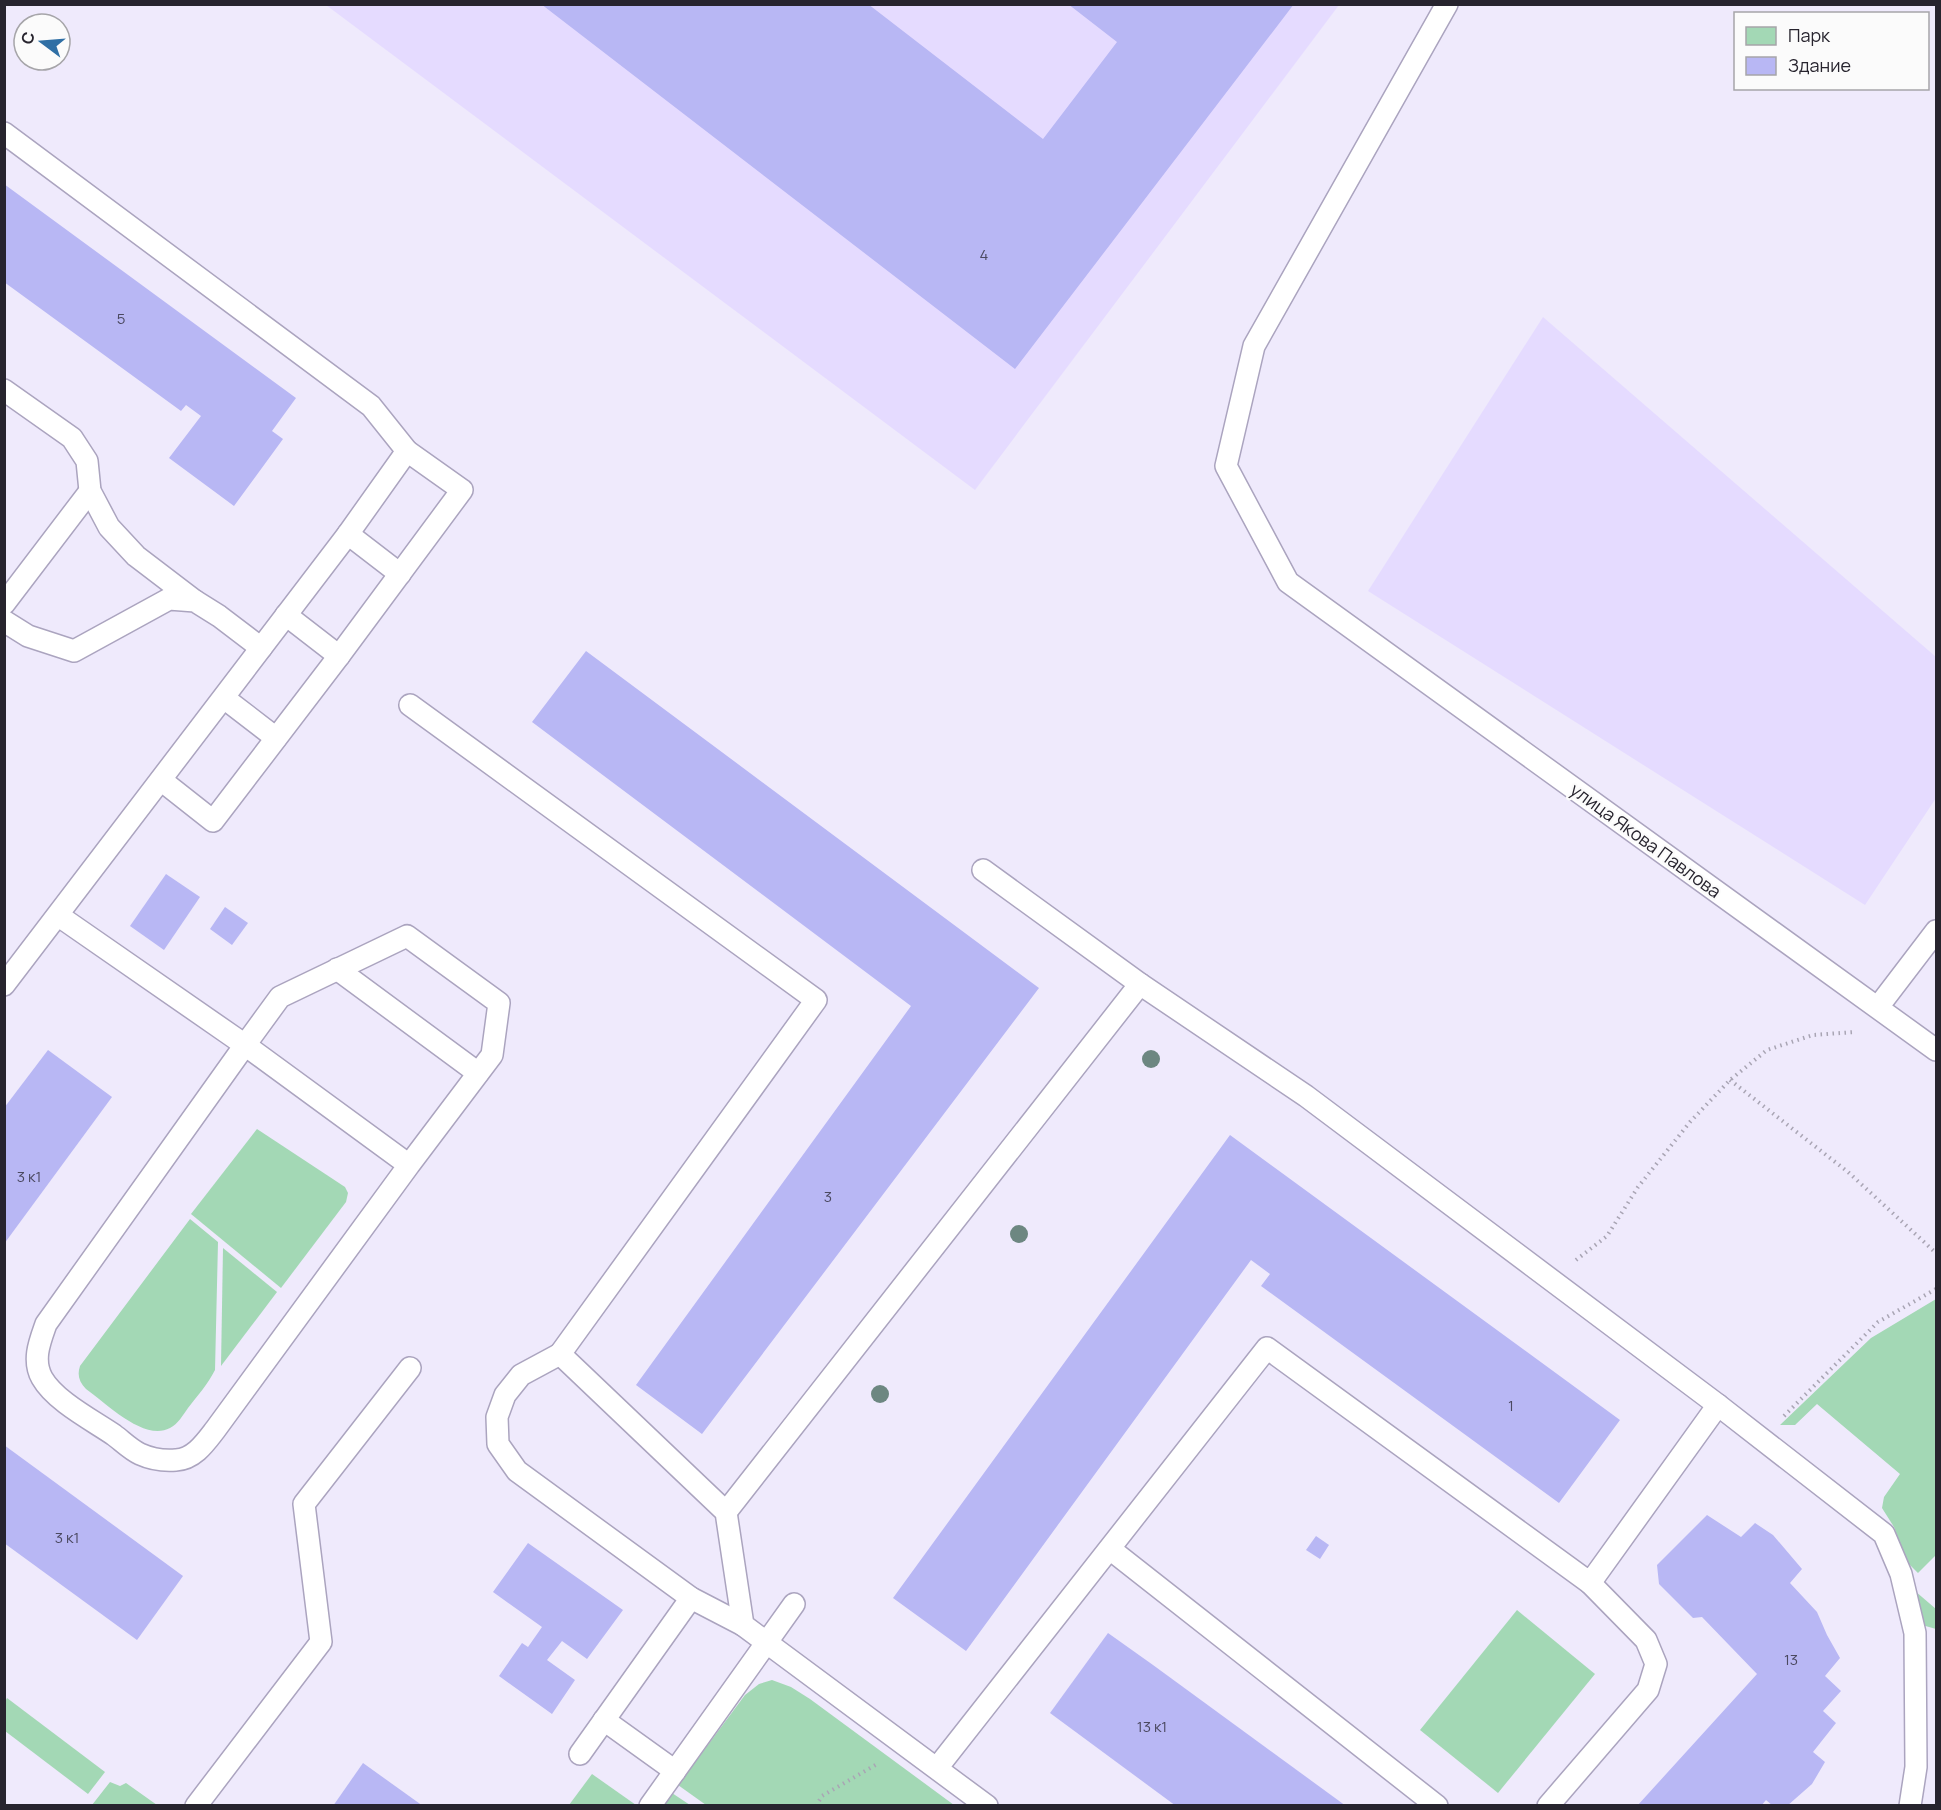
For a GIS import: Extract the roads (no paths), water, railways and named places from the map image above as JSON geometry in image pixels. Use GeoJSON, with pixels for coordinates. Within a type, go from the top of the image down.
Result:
{"type":"FeatureCollection","features":[{"type":"Feature","properties":{"kind":"lane","name":"улица Якова Павлова"},"geometry":{"type":"LineString","coordinates":[[1447,4],[1254,346],[1226,466],[1288,582],[1936,1050]]}},
{"type":"Feature","properties":{"kind":"lane"},"geometry":{"type":"LineString","coordinates":[[4,133],[371,406],[407,451],[462,490],[213,821],[161,780]]}},
{"type":"Feature","properties":{"kind":"lane"},"geometry":{"type":"LineString","coordinates":[[4,390],[72,438],[87,461],[90,492],[109,527],[136,556],[261,648]]}},
{"type":"Feature","properties":{"kind":"lane"},"geometry":{"type":"LineString","coordinates":[[4,985],[59,916],[348,534],[407,451]]}},
{"type":"Feature","properties":{"kind":"lane"},"geometry":{"type":"LineString","coordinates":[[4,604],[90,492]]}},
{"type":"Feature","properties":{"kind":"lane"},"geometry":{"type":"LineString","coordinates":[[348,534],[400,574]]}},
{"type":"Feature","properties":{"kind":"lane"},"geometry":{"type":"LineString","coordinates":[[4,621],[28,636],[74,651],[169,599],[195,601]]}},
{"type":"Feature","properties":{"kind":"lane"},"geometry":{"type":"LineString","coordinates":[[286,615],[339,656]]}},
{"type":"Feature","properties":{"kind":"lane"},"geometry":{"type":"LineString","coordinates":[[224,698],[276,738]]}},
{"type":"Feature","properties":{"kind":"lane"},"geometry":{"type":"LineString","coordinates":[[410,705],[816,1000],[560,1354],[521,1375],[505,1395],[497,1417],[498,1444],[517,1471],[691,1598],[743,1625],[987,1806]]}},
{"type":"Feature","properties":{"kind":"lane"},"geometry":{"type":"LineString","coordinates":[[983,870],[1140,984],[1306,1096],[1718,1405],[1884,1534],[1901,1574],[1915,1632],[1916,1767],[1910,1806]]}},
{"type":"Feature","properties":{"kind":"lane"},"geometry":{"type":"LineString","coordinates":[[59,916],[245,1045],[409,1165]]}},
{"type":"Feature","properties":{"kind":"lane"},"geometry":{"type":"LineString","coordinates":[[1878,1007],[1936,931]]}},
{"type":"Feature","properties":{"kind":"lane"},"geometry":{"type":"LineString","coordinates":[[407,936],[499,1002],[492,1055],[215,1430],[195,1453],[178,1460],[157,1459],[139,1453],[52,1391],[42,1377],[38,1366],[37,1350],[46,1324],[245,1045],[280,997],[407,936]]}},
{"type":"Feature","properties":{"kind":"lane"},"geometry":{"type":"LineString","coordinates":[[337,969],[478,1073]]}},
{"type":"Feature","properties":{"kind":"lane"},"geometry":{"type":"LineString","coordinates":[[726,1512],[1140,984]]}},
{"type":"Feature","properties":{"kind":"lane"},"geometry":{"type":"LineString","coordinates":[[937,1768],[1267,1348],[1590,1583],[1646,1640],[1656,1665],[1647,1690],[1548,1806]]}},
{"type":"Feature","properties":{"kind":"lane"},"geometry":{"type":"LineString","coordinates":[[560,1354],[726,1512],[743,1625]]}},
{"type":"Feature","properties":{"kind":"lane"},"geometry":{"type":"LineString","coordinates":[[196,1806],[321,1642],[304,1504],[410,1368]]}},
{"type":"Feature","properties":{"kind":"lane"},"geometry":{"type":"LineString","coordinates":[[1590,1583],[1718,1405]]}},
{"type":"Feature","properties":{"kind":"lane"},"geometry":{"type":"LineString","coordinates":[[1110,1549],[1437,1806]]}},
{"type":"Feature","properties":{"kind":"lane"},"geometry":{"type":"LineString","coordinates":[[580,1754],[691,1598]]}},
{"type":"Feature","properties":{"kind":"lane"},"geometry":{"type":"LineString","coordinates":[[650,1806],[794,1604]]}},
{"type":"Feature","properties":{"kind":"lane"},"geometry":{"type":"LineString","coordinates":[[604,1720],[675,1771]]}}]}
